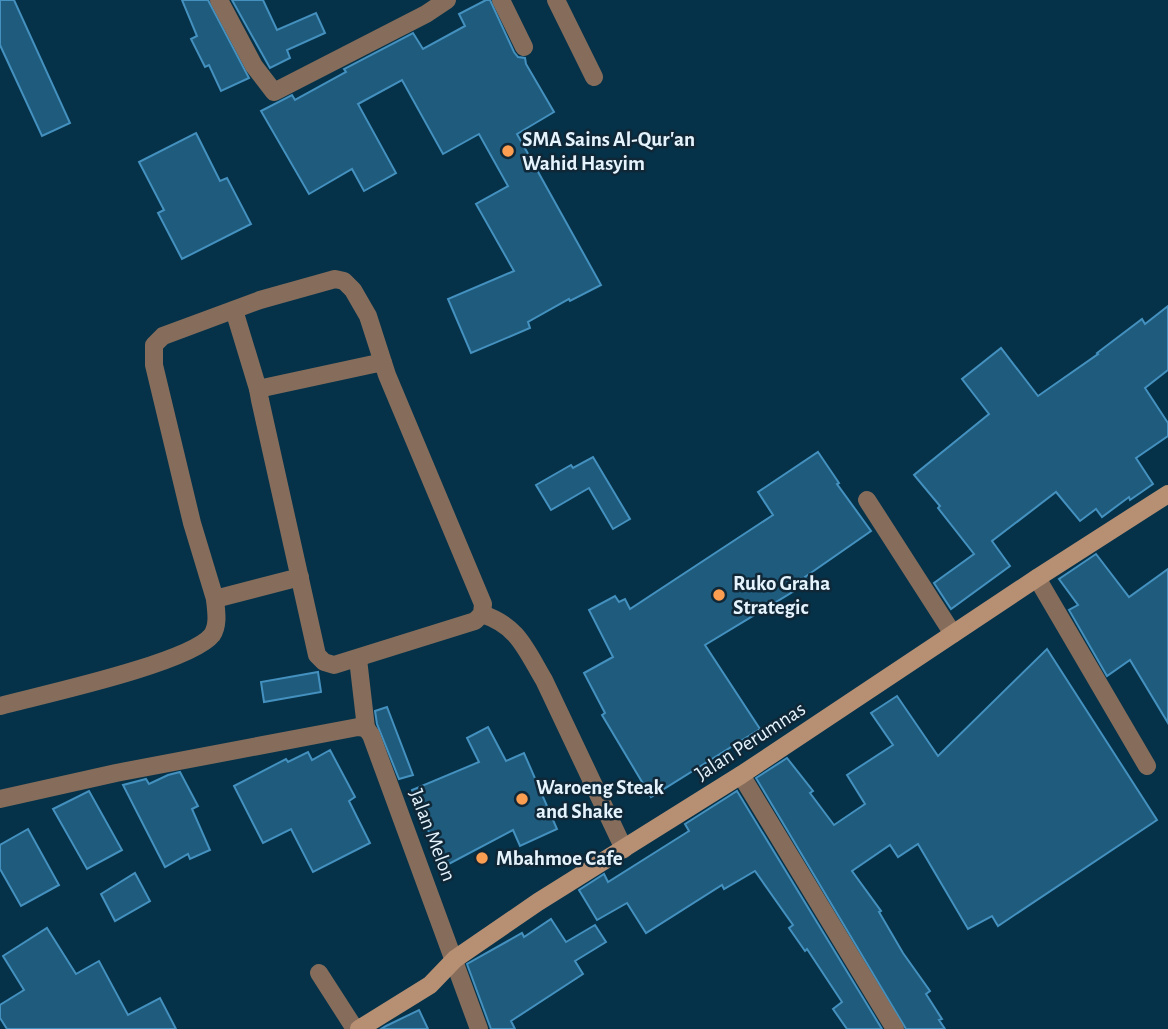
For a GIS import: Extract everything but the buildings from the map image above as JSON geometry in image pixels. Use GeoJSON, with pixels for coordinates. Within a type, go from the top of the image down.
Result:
{"type":"FeatureCollection","features":[{"type":"Feature","properties":{"kind":"street"},"geometry":{"type":"LineString","coordinates":[[219,0],[254,66],[274,92],[426,14],[447,0]]}},
{"type":"Feature","properties":{"kind":"street"},"geometry":{"type":"LineString","coordinates":[[501,0],[524,47]]}},
{"type":"Feature","properties":{"kind":"street"},"geometry":{"type":"LineString","coordinates":[[556,0],[594,77]]}},
{"type":"Feature","properties":{"kind":"street"},"geometry":{"type":"LineString","coordinates":[[0,706],[121,674],[188,652],[203,644],[214,631],[217,615],[215,598],[192,523],[154,365],[154,345],[163,336],[260,300],[334,279],[341,279],[353,290],[368,316],[383,362],[483,604],[482,614],[475,621],[334,665],[324,662],[317,655],[258,389],[234,310]]}},
{"type":"Feature","properties":{"kind":"street"},"geometry":{"type":"LineString","coordinates":[[258,389],[383,362]]}},
{"type":"Feature","properties":{"kind":"street","name":"Jalan Perumnas"},"geometry":{"type":"LineString","coordinates":[[357,1029],[430,985],[455,959],[538,902],[741,775],[1168,494]]}},
{"type":"Feature","properties":{"kind":"street"},"geometry":{"type":"LineString","coordinates":[[867,500],[953,635]]}},
{"type":"Feature","properties":{"kind":"street"},"geometry":{"type":"LineString","coordinates":[[215,598],[300,577]]}},
{"type":"Feature","properties":{"kind":"street"},"geometry":{"type":"LineString","coordinates":[[1037,578],[1147,766]]}},
{"type":"Feature","properties":{"kind":"street"},"geometry":{"type":"LineString","coordinates":[[482,614],[502,621],[516,635],[531,658],[624,849]]}},
{"type":"Feature","properties":{"kind":"street","name":"Jalan Melon"},"geometry":{"type":"LineString","coordinates":[[358,659],[366,728],[371,735],[480,1029]]}},
{"type":"Feature","properties":{"kind":"street"},"geometry":{"type":"LineString","coordinates":[[0,799],[130,770],[358,727],[366,728]]}},
{"type":"Feature","properties":{"kind":"street"},"geometry":{"type":"LineString","coordinates":[[741,775],[895,1029]]}},
{"type":"Feature","properties":{"kind":"street"},"geometry":{"type":"LineString","coordinates":[[319,973],[357,1029]]}},
{"type":"Feature","properties":{"kind":"place","name":"SMA Sains Al-Qur'an Wahid Hasyim"},"geometry":{"type":"Point","coordinates":[508,151]}},
{"type":"Feature","properties":{"kind":"place","name":"Ruko Graha Strategic"},"geometry":{"type":"Point","coordinates":[719,595]}},
{"type":"Feature","properties":{"kind":"place","name":"Waroeng Steak and Shake"},"geometry":{"type":"Point","coordinates":[522,799]}},
{"type":"Feature","properties":{"kind":"place","name":"Mbahmoe Cafe"},"geometry":{"type":"Point","coordinates":[482,858]}}]}
